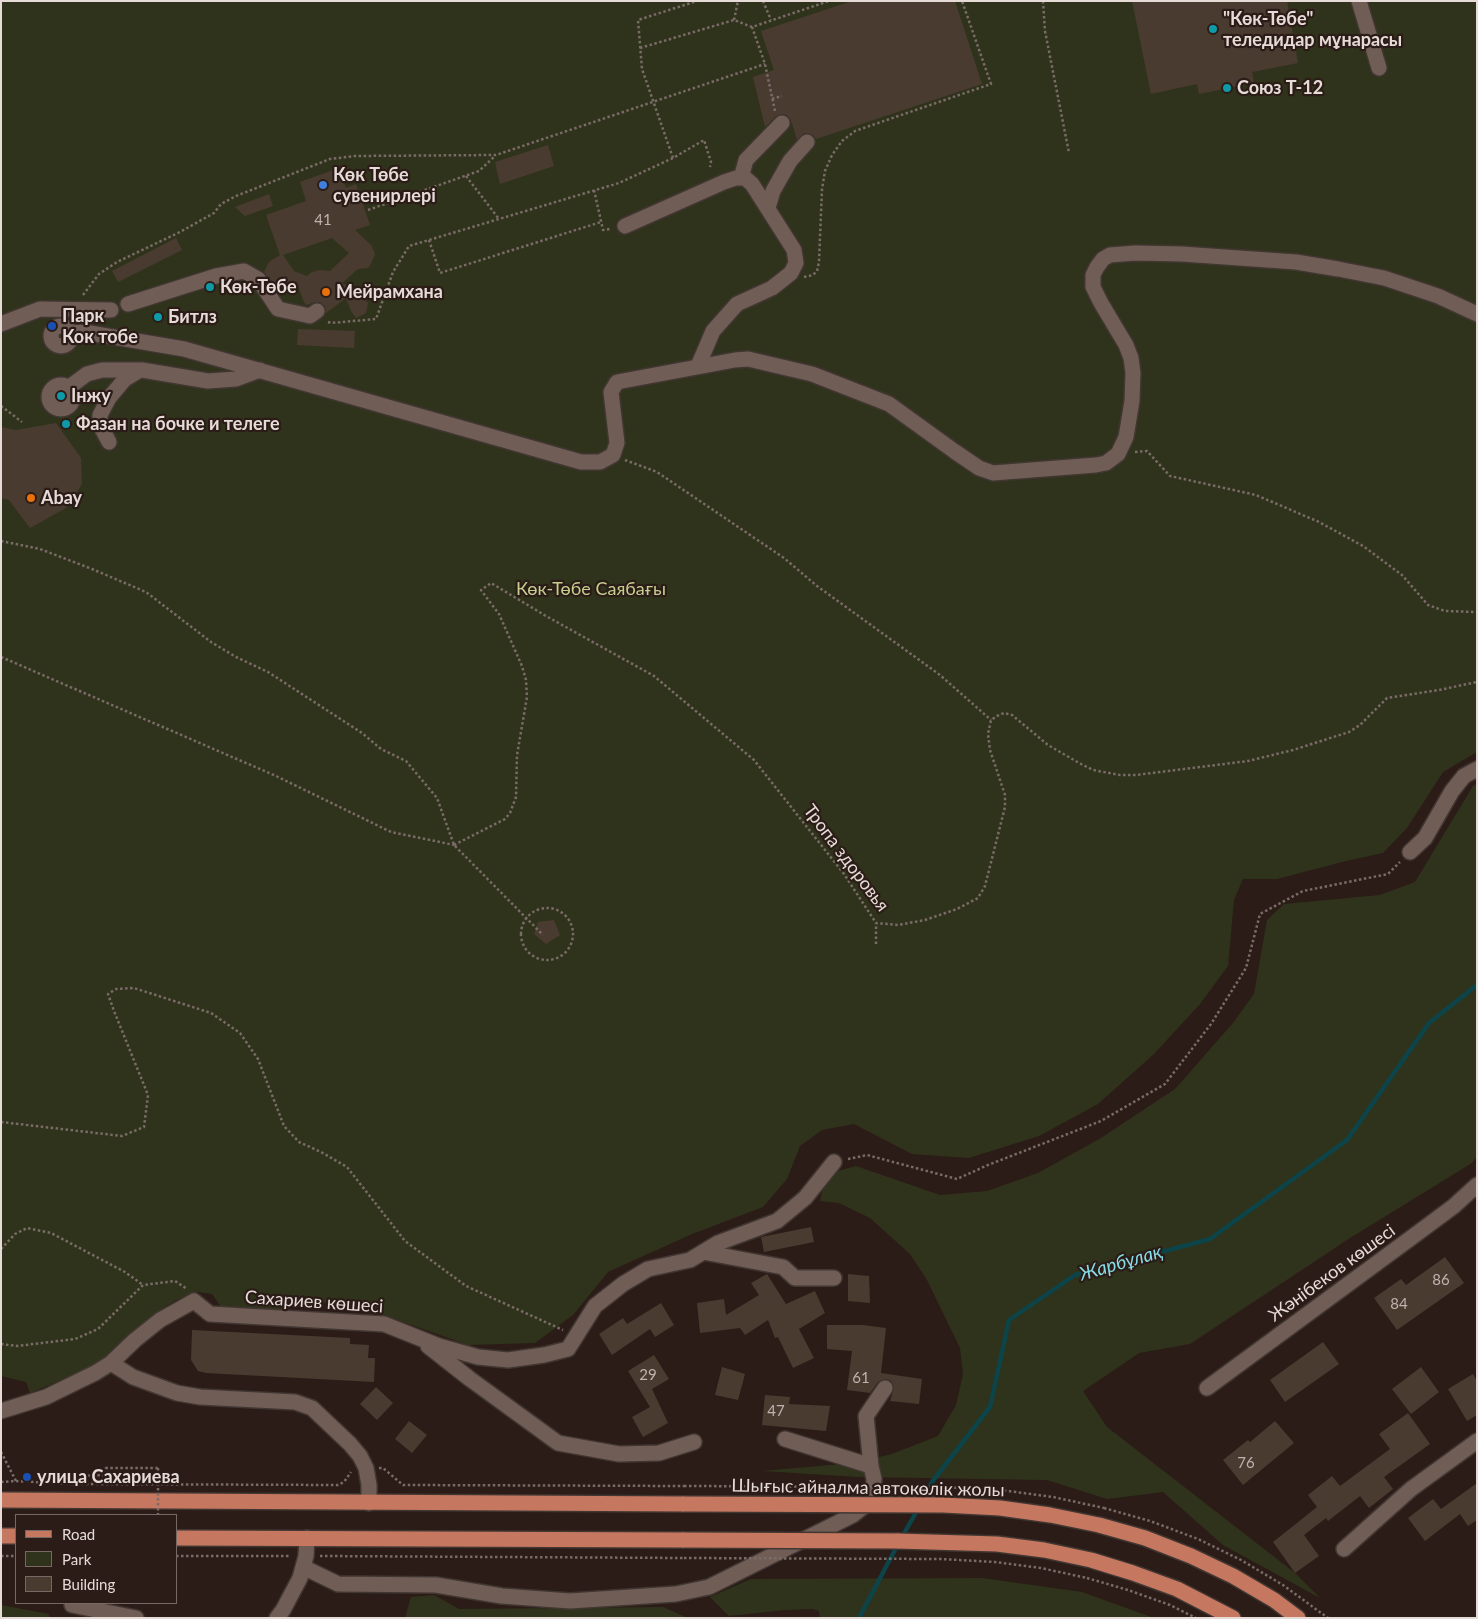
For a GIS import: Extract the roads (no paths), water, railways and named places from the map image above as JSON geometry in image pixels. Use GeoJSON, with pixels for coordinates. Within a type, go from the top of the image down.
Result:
{"type":"FeatureCollection","features":[{"type":"Feature","properties":{"kind":"main road","name":"Шығыс айналма автокөлік жолы"},"geometry":{"type":"LineString","coordinates":[[1,1500],[943,1505],[1000,1508],[1050,1515],[1099,1525],[1145,1538],[1191,1556],[1233,1576],[1274,1600],[1298,1618]]}},
{"type":"Feature","properties":{"kind":"main road"},"geometry":{"type":"LineString","coordinates":[[1,1536],[15,1536]]}},
{"type":"Feature","properties":{"kind":"main road"},"geometry":{"type":"LineString","coordinates":[[178,1538],[942,1541],[978,1543],[1044,1550],[1134,1572],[1177,1589],[1233,1618]]}},
{"type":"Feature","properties":{"kind":"street"},"geometry":{"type":"LineString","coordinates":[[1359,1],[1379,68]]}},
{"type":"Feature","properties":{"kind":"street"},"geometry":{"type":"LineString","coordinates":[[741,178],[746,160],[779,118]]}},
{"type":"Feature","properties":{"kind":"street"},"geometry":{"type":"LineString","coordinates":[[768,208],[773,191],[790,161],[807,142]]}},
{"type":"Feature","properties":{"kind":"street"},"geometry":{"type":"LineString","coordinates":[[625,226],[724,182],[736,178],[745,178],[752,184],[794,250],[796,263],[791,273],[772,288],[737,304],[713,330],[698,366]]}},
{"type":"Feature","properties":{"kind":"street"},"geometry":{"type":"LineString","coordinates":[[71,333],[84,332],[184,348],[581,462],[600,462],[612,456],[617,443],[611,392],[617,382],[698,366],[748,359],[812,374],[889,404],[960,456],[979,468],[992,473],[1096,465],[1106,463],[1118,454],[1126,437],[1132,401],[1133,373],[1131,358],[1126,344],[1093,287],[1093,275],[1097,267],[1103,259],[1110,255],[1135,253],[1182,254],[1296,262],[1338,268],[1384,278],[1438,296],[1477,314]]}},
{"type":"Feature","properties":{"kind":"street"},"geometry":{"type":"LineString","coordinates":[[128,304],[216,276],[244,271],[258,278],[278,309],[313,313]]}},
{"type":"Feature","properties":{"kind":"street"},"geometry":{"type":"LineString","coordinates":[[1,324],[40,309],[111,310]]}},
{"type":"Feature","properties":{"kind":"street"},"geometry":{"type":"LineString","coordinates":[[68,388],[87,374],[102,370],[142,370],[208,381],[236,379],[260,370]]}},
{"type":"Feature","properties":{"kind":"street"},"geometry":{"type":"LineString","coordinates":[[109,442],[100,426],[100,415],[109,398],[125,379],[142,370]]}},
{"type":"Feature","properties":{"kind":"street"},"geometry":{"type":"LineString","coordinates":[[1410,852],[1425,838],[1452,791],[1464,776],[1477,769]]}},
{"type":"Feature","properties":{"kind":"street","name":"Сахариев көшесі"},"geometry":{"type":"LineString","coordinates":[[111,1363],[134,1340],[160,1320],[194,1301],[210,1314],[384,1324],[439,1346],[478,1356],[508,1360],[544,1355],[568,1349],[595,1306],[623,1284],[648,1269],[690,1260],[718,1243],[777,1221],[805,1198],[834,1162]]}},
{"type":"Feature","properties":{"kind":"street","name":"Жәнібеков көшесі"},"geometry":{"type":"LineString","coordinates":[[1207,1388],[1415,1236],[1454,1206],[1477,1185]]}},
{"type":"Feature","properties":{"kind":"street"},"geometry":{"type":"LineString","coordinates":[[703,1252],[783,1267],[795,1278],[834,1278]]}},
{"type":"Feature","properties":{"kind":"street"},"geometry":{"type":"LineString","coordinates":[[419,1338],[470,1379],[558,1442],[619,1454],[659,1453],[694,1442]]}},
{"type":"Feature","properties":{"kind":"street"},"geometry":{"type":"LineString","coordinates":[[1,1411],[46,1397],[111,1363],[133,1377],[177,1392],[200,1397],[295,1402],[312,1408],[360,1456],[366,1468],[370,1485],[369,1503]]}},
{"type":"Feature","properties":{"kind":"street"},"geometry":{"type":"LineString","coordinates":[[305,1562],[338,1584],[436,1585],[502,1596],[570,1601],[676,1594],[709,1587],[853,1515],[873,1499],[874,1479],[866,1416],[885,1388]]}},
{"type":"Feature","properties":{"kind":"street"},"geometry":{"type":"LineString","coordinates":[[785,1439],[871,1466]]}},
{"type":"Feature","properties":{"kind":"street"},"geometry":{"type":"LineString","coordinates":[[1344,1549],[1411,1489],[1477,1441]]}},
{"type":"Feature","properties":{"kind":"street"},"geometry":{"type":"LineString","coordinates":[[276,1618],[284,1610],[300,1578],[305,1562],[307,1538]]}},
{"type":"Feature","properties":{"kind":"street"},"geometry":{"type":"LineString","coordinates":[[72,1605],[136,1618]]}},
{"type":"Feature","properties":{"kind":"waterway","name":"Жарбұлақ"},"geometry":{"type":"LineString","coordinates":[[921,1502],[932,1482],[990,1407],[1009,1320],[1075,1275],[1210,1239],[1347,1140],[1429,1023],[1477,985]]}},
{"type":"Feature","properties":{"kind":"waterway","name":"Жарбұлақ"},"geometry":{"type":"LineString","coordinates":[[902,1537],[918,1509]]}},
{"type":"Feature","properties":{"kind":"waterway","name":"Жарбұлақ"},"geometry":{"type":"LineString","coordinates":[[859,1618],[898,1544]]}},
{"type":"Feature","properties":{"kind":"place","name":"\"Көк-Төбе\" теледидар мұнарасы"},"geometry":{"type":"Point","coordinates":[1213,29]}},
{"type":"Feature","properties":{"kind":"place","name":"Союз Т-12"},"geometry":{"type":"Point","coordinates":[1227,88]}},
{"type":"Feature","properties":{"kind":"place","name":"Көк Төбе сувенирлері"},"geometry":{"type":"Point","coordinates":[323,185]}},
{"type":"Feature","properties":{"kind":"place","name":"Көк-Төбе"},"geometry":{"type":"Point","coordinates":[210,287]}},
{"type":"Feature","properties":{"kind":"place","name":"Мейрамхана"},"geometry":{"type":"Point","coordinates":[326,292]}},
{"type":"Feature","properties":{"kind":"place","name":"Битлз"},"geometry":{"type":"Point","coordinates":[158,317]}},
{"type":"Feature","properties":{"kind":"place","name":"Парк Кок тобе"},"geometry":{"type":"Point","coordinates":[52,326]}},
{"type":"Feature","properties":{"kind":"place","name":"Інжу"},"geometry":{"type":"Point","coordinates":[61,396]}},
{"type":"Feature","properties":{"kind":"place","name":"Фазан на бочке и телеге"},"geometry":{"type":"Point","coordinates":[66,424]}},
{"type":"Feature","properties":{"kind":"place","name":"Abay"},"geometry":{"type":"Point","coordinates":[31,498]}},
{"type":"Feature","properties":{"kind":"place","name":"улица Сахариева"},"geometry":{"type":"Point","coordinates":[27,1477]}},
{"type":"Feature","properties":{"kind":"park label","name":"Көк-Төбе Саябағы"},"geometry":{"type":"Point","coordinates":[591,589]}}]}
